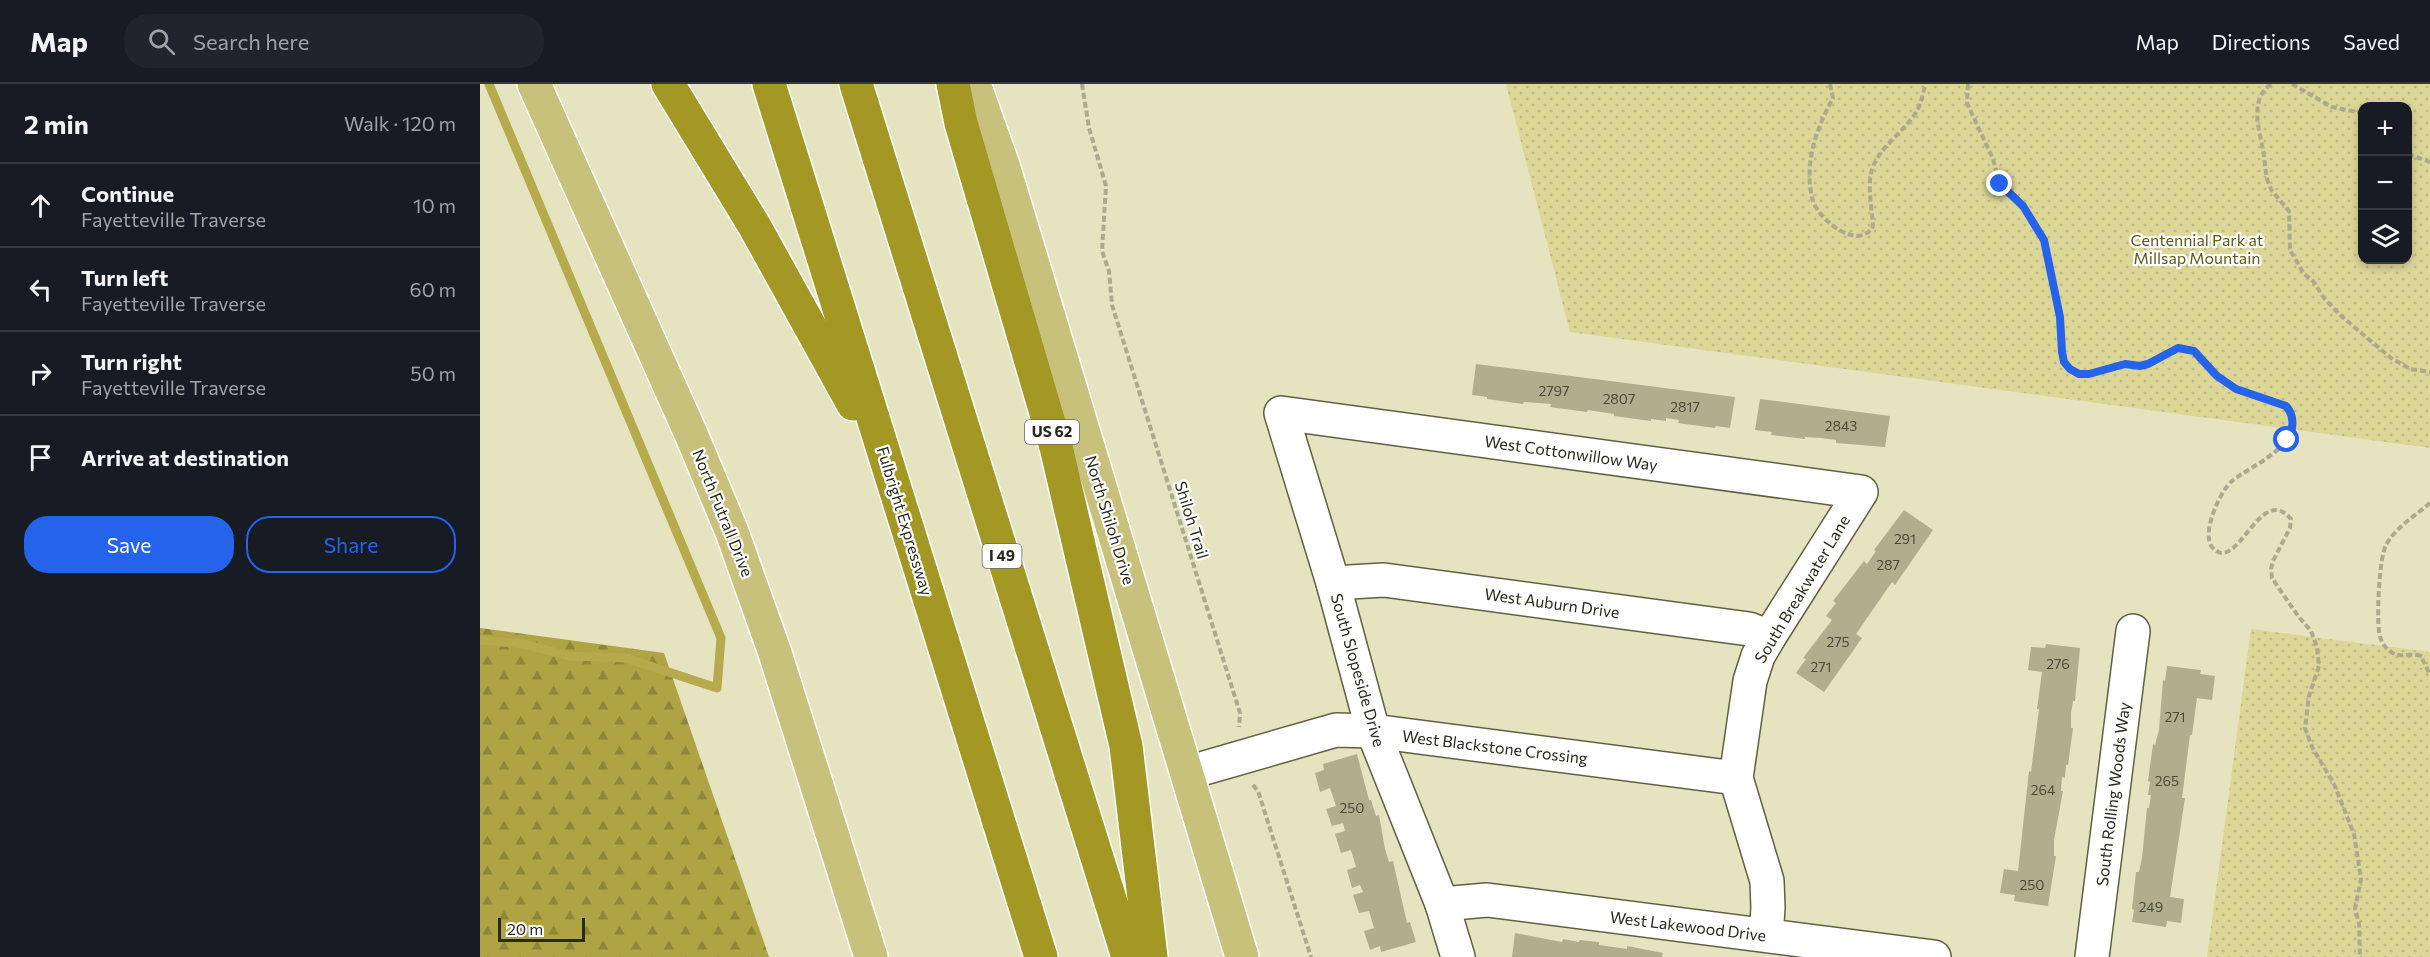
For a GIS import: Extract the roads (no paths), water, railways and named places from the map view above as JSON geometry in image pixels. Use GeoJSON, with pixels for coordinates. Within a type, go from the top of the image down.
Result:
{"type":"FeatureCollection","features":[{"type":"Feature","properties":{"kind":"highway"},"geometry":{"type":"LineString","coordinates":[[668,84],[755,227],[887,464]]}},
{"type":"Feature","properties":{"kind":"highway","name":"Fulbright Expressway"},"geometry":{"type":"LineString","coordinates":[[769,84],[1041,957]]}},
{"type":"Feature","properties":{"kind":"highway","name":"I 49"},"geometry":{"type":"LineString","coordinates":[[856,84],[1128,957]]}},
{"type":"Feature","properties":{"kind":"highway","name":"US 62"},"geometry":{"type":"LineString","coordinates":[[953,84],[961,123],[1056,447],[1126,746],[1151,957]]}},
{"type":"Feature","properties":{"kind":"main road","name":"North Futrall Drive"},"geometry":{"type":"LineString","coordinates":[[534,84],[691,434],[732,532],[775,653],[871,957]]}},
{"type":"Feature","properties":{"kind":"main road","name":"North Shiloh Drive"},"geometry":{"type":"LineString","coordinates":[[974,84],[1002,165],[1242,957]]}},
{"type":"Feature","properties":{"kind":"lane","name":"West Cottonwillow Way"},"geometry":{"type":"LineString","coordinates":[[1281,413],[1861,492]]}},
{"type":"Feature","properties":{"kind":"lane","name":"South Slopeside Drive"},"geometry":{"type":"LineString","coordinates":[[1281,413],[1333,583],[1373,731],[1442,904],[1458,957]]}},
{"type":"Feature","properties":{"kind":"lane","name":"South Breakwater Lane"},"geometry":{"type":"LineString","coordinates":[[1766,935],[1767,882],[1736,778],[1750,681],[1758,656],[1769,637],[1861,492]]}},
{"type":"Feature","properties":{"kind":"lane","name":"West Auburn Drive"},"geometry":{"type":"LineString","coordinates":[[1333,583],[1384,580],[1749,629],[1769,637]]}},
{"type":"Feature","properties":{"kind":"lane","name":"South Rolling Woods Way"},"geometry":{"type":"LineString","coordinates":[[2092,957],[2133,631]]}},
{"type":"Feature","properties":{"kind":"lane","name":"West Blackstone Crossing"},"geometry":{"type":"LineString","coordinates":[[1187,773],[1246,758],[1336,730],[1373,731],[1736,778]]}},
{"type":"Feature","properties":{"kind":"lane","name":"West Lakewood Drive"},"geometry":{"type":"LineString","coordinates":[[1442,904],[1487,900],[1934,957]]}},
{"type":"Feature","properties":{"kind":"waterway"},"geometry":{"type":"LineString","coordinates":[[480,640],[524,644],[569,656],[626,658],[717,688],[721,638],[489,84]]}},
{"type":"Feature","properties":{"kind":"park label","name":"Centennial Park at Millsap Mountain"},"geometry":{"type":"Point","coordinates":[2197,249]}}]}
